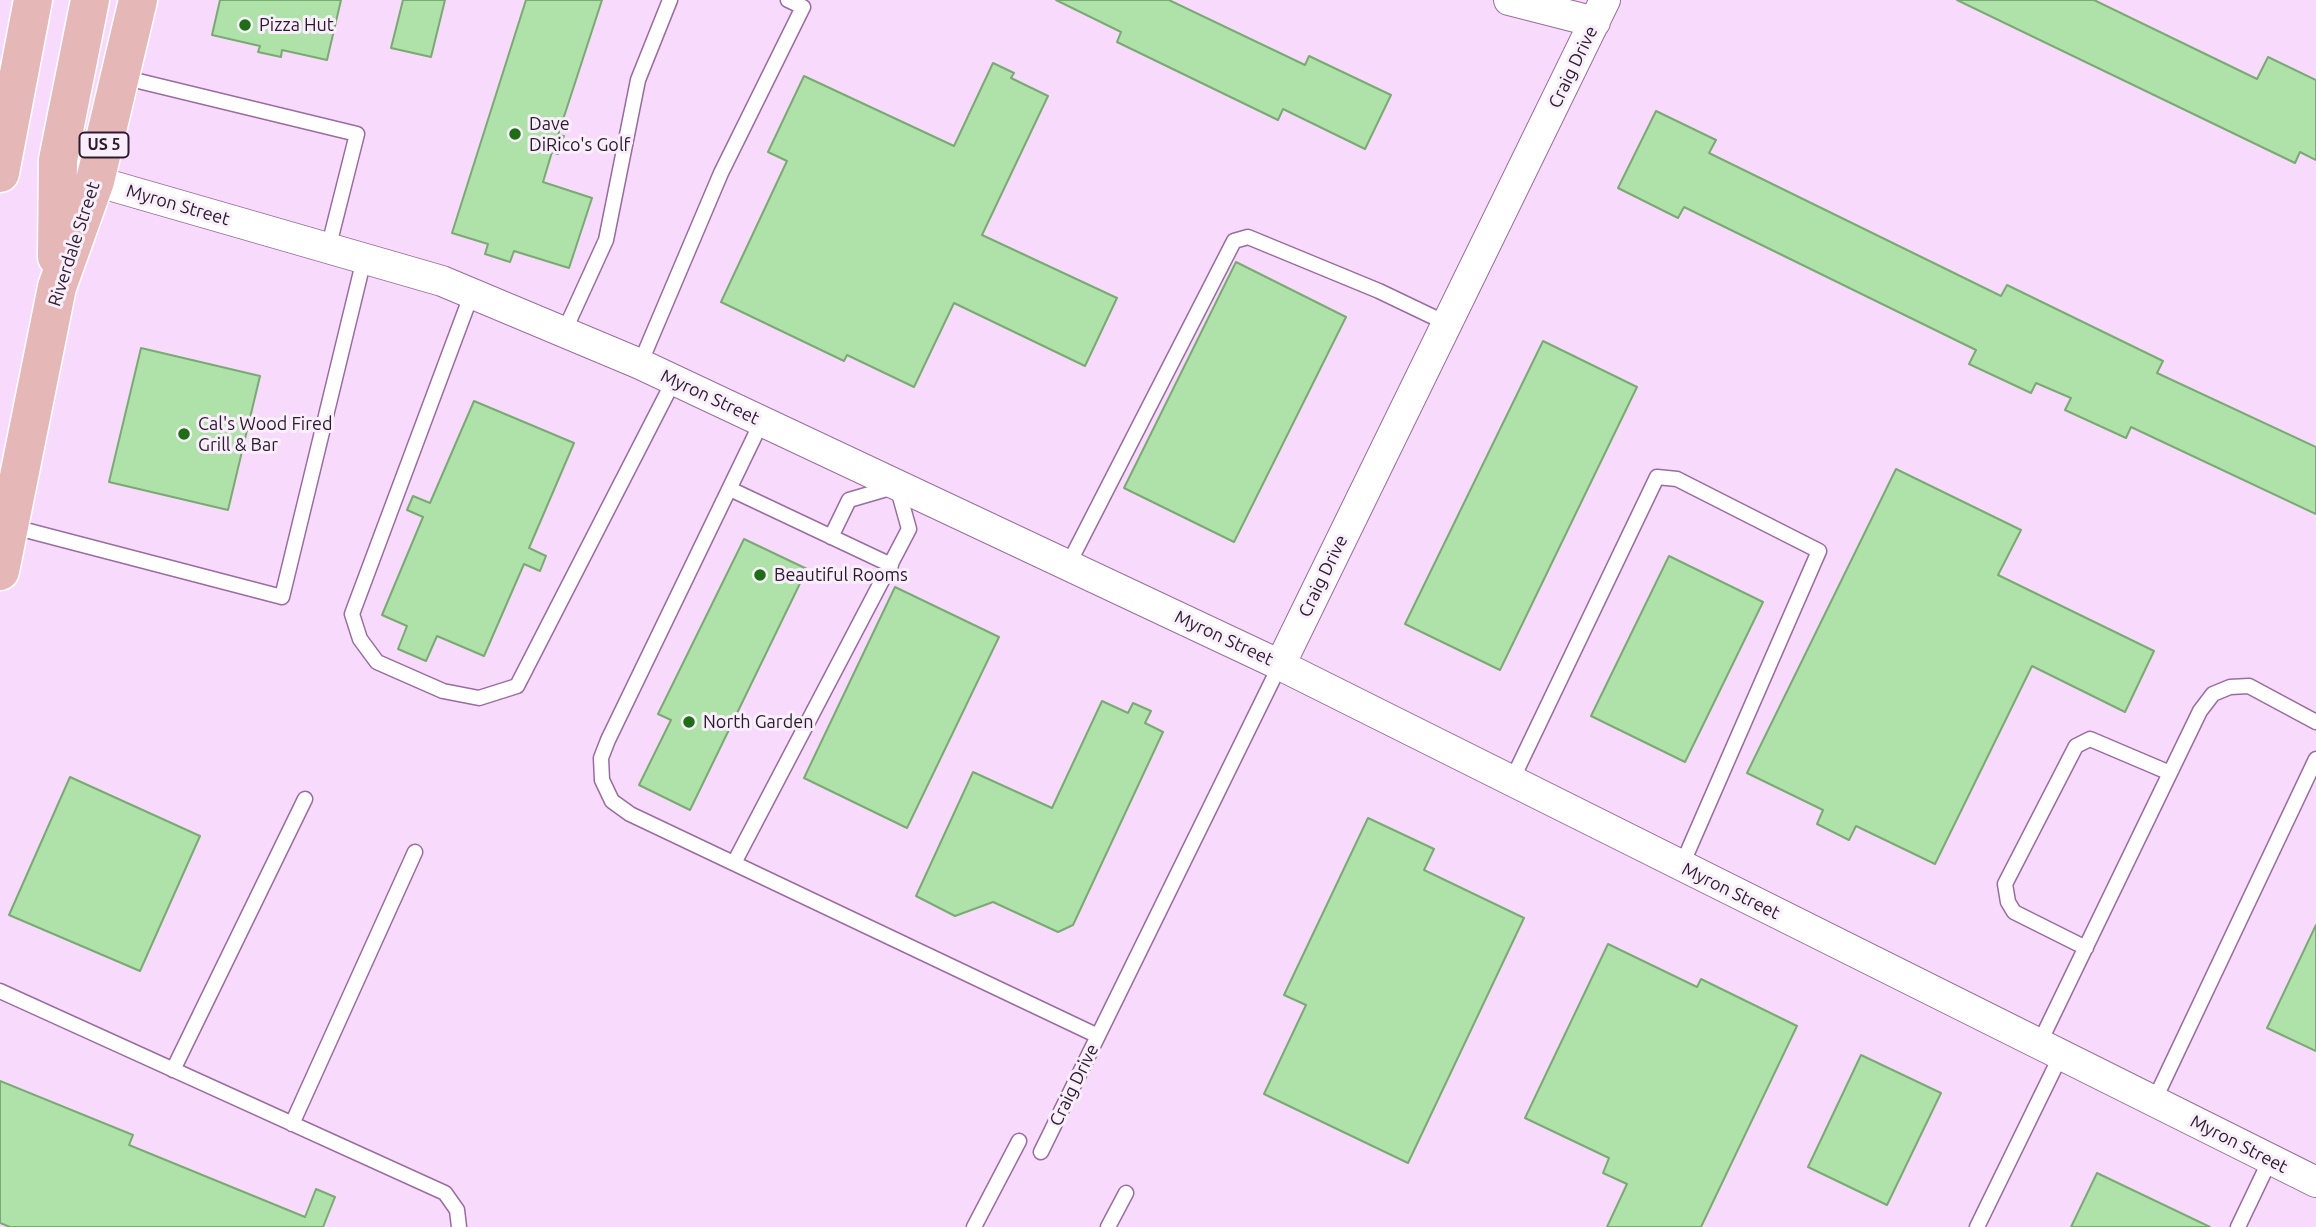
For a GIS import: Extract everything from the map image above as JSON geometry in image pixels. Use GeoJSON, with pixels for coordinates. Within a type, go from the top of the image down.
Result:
{"type":"FeatureCollection","features":[{"type":"Feature","properties":{"kind":"main road"},"geometry":{"type":"LineString","coordinates":[[0,173],[33,0]]}},
{"type":"Feature","properties":{"kind":"main road"},"geometry":{"type":"LineString","coordinates":[[57,287],[58,160],[90,0]]}},
{"type":"Feature","properties":{"kind":"main road","name":"Riverdale Street"},"geometry":{"type":"LineString","coordinates":[[0,571],[57,287],[95,181],[138,0]]}},
{"type":"Feature","properties":{"kind":"street"},"geometry":{"type":"LineString","coordinates":[[1509,0],[1600,11]]}},
{"type":"Feature","properties":{"kind":"street","name":"Craig Drive"},"geometry":{"type":"LineString","coordinates":[[1280,664],[1600,11]]}},
{"type":"Feature","properties":{"kind":"street","name":"Myron Street"},"geometry":{"type":"LineString","coordinates":[[95,181],[442,281],[640,364],[1280,664],[1681,867],[2316,1182]]}},
{"type":"Feature","properties":{"kind":"lane"},"geometry":{"type":"LineString","coordinates":[[564,332],[606,240],[638,80],[670,0]]}},
{"type":"Feature","properties":{"kind":"lane"},"geometry":{"type":"LineString","coordinates":[[640,364],[721,173],[803,7],[788,0]]}},
{"type":"Feature","properties":{"kind":"lane"},"geometry":{"type":"LineString","coordinates":[[120,77],[357,135],[328,249]]}},
{"type":"Feature","properties":{"kind":"lane"},"geometry":{"type":"LineString","coordinates":[[1068,565],[1234,241],[1248,237],[1379,291],[1448,324]]}},
{"type":"Feature","properties":{"kind":"lane"},"geometry":{"type":"LineString","coordinates":[[9,526],[282,597],[364,259]]}},
{"type":"Feature","properties":{"kind":"lane"},"geometry":{"type":"LineString","coordinates":[[472,293],[352,614],[360,639],[377,662],[432,687],[478,698],[517,686],[674,380]]}},
{"type":"Feature","properties":{"kind":"lane"},"geometry":{"type":"LineString","coordinates":[[762,421],[601,758],[603,780],[612,801],[630,814],[1098,1036]]}},
{"type":"Feature","properties":{"kind":"lane"},"geometry":{"type":"LineString","coordinates":[[1512,780],[1657,477],[1677,479],[1819,551],[1681,867]]}},
{"type":"Feature","properties":{"kind":"lane"},"geometry":{"type":"LineString","coordinates":[[734,863],[909,529],[897,485],[849,500],[831,537]]}},
{"type":"Feature","properties":{"kind":"lane"},"geometry":{"type":"LineString","coordinates":[[730,489],[891,565]]}},
{"type":"Feature","properties":{"kind":"lane","name":"Craig Drive"},"geometry":{"type":"LineString","coordinates":[[1041,1152],[1280,664]]}},
{"type":"Feature","properties":{"kind":"lane"},"geometry":{"type":"LineString","coordinates":[[1977,1227],[2050,1049],[2086,948],[2200,711],[2213,694],[2230,687],[2249,686],[2316,722]]}},
{"type":"Feature","properties":{"kind":"lane"},"geometry":{"type":"LineString","coordinates":[[2086,948],[2014,912],[2008,902],[2005,884],[2076,746],[2090,739],[2170,773]]}},
{"type":"Feature","properties":{"kind":"lane"},"geometry":{"type":"LineString","coordinates":[[2154,1101],[2316,759]]}},
{"type":"Feature","properties":{"kind":"lane"},"geometry":{"type":"LineString","coordinates":[[173,1070],[305,799]]}},
{"type":"Feature","properties":{"kind":"lane"},"geometry":{"type":"LineString","coordinates":[[292,1124],[415,852]]}},
{"type":"Feature","properties":{"kind":"lane"},"geometry":{"type":"LineString","coordinates":[[0,991],[445,1193],[457,1210],[459,1227]]}},
{"type":"Feature","properties":{"kind":"lane"},"geometry":{"type":"LineString","coordinates":[[974,1227],[1019,1142]]}},
{"type":"Feature","properties":{"kind":"lane"},"geometry":{"type":"LineString","coordinates":[[2238,1227],[2270,1160]]}},
{"type":"Feature","properties":{"kind":"lane"},"geometry":{"type":"LineString","coordinates":[[1108,1227],[1126,1193]]}},
{"type":"Feature","properties":{"kind":"building"},"geometry":{"type":"Polygon","coordinates":[[[220,0],[341,0],[327,60],[282,50],[281,57],[258,52],[260,46],[212,35],[220,0]]]}},
{"type":"Feature","properties":{"kind":"building"},"geometry":{"type":"Polygon","coordinates":[[[403,0],[445,0],[431,57],[391,48],[403,0]]]}},
{"type":"Feature","properties":{"kind":"building"},"geometry":{"type":"Polygon","coordinates":[[[526,0],[602,0],[558,135],[564,136],[558,154],[552,152],[543,182],[592,198],[569,268],[514,251],[510,262],[485,254],[488,244],[452,233],[526,0]]]}},
{"type":"Feature","properties":{"kind":"building"},"geometry":{"type":"Polygon","coordinates":[[[1056,0],[1169,0],[1305,65],[1309,56],[1391,95],[1365,149],[1283,109],[1278,120],[1117,42],[1121,32],[1056,0]]]}},
{"type":"Feature","properties":{"kind":"building"},"geometry":{"type":"Polygon","coordinates":[[[1957,0],[2094,0],[2257,79],[2268,57],[2316,80],[2316,160],[2300,152],[2295,163],[1957,0]]]}},
{"type":"Feature","properties":{"kind":"building"},"geometry":{"type":"Polygon","coordinates":[[[993,63],[1014,73],[1011,78],[1048,96],[982,235],[1117,298],[1085,366],[954,303],[914,387],[847,355],[844,361],[721,302],[787,161],[768,152],[804,76],[954,146],[993,63]]]}},
{"type":"Feature","properties":{"kind":"building"},"geometry":{"type":"Polygon","coordinates":[[[1656,111],[1716,140],[1709,153],[2001,296],[2007,285],[2163,361],[2157,373],[2316,447],[2316,514],[2131,427],[2126,438],[2065,410],[2071,398],[2036,383],[2031,393],[1969,364],[1976,350],[1684,207],[1678,218],[1618,188],[1656,111]]]}},
{"type":"Feature","properties":{"kind":"building"},"geometry":{"type":"Polygon","coordinates":[[[1236,262],[1346,317],[1234,542],[1124,488],[1236,262]]]}},
{"type":"Feature","properties":{"kind":"building"},"geometry":{"type":"Polygon","coordinates":[[[1543,341],[1637,387],[1500,670],[1405,624],[1543,341]]]}},
{"type":"Feature","properties":{"kind":"building"},"geometry":{"type":"Polygon","coordinates":[[[141,348],[260,376],[228,510],[109,482],[141,348]]]}},
{"type":"Feature","properties":{"kind":"building"},"geometry":{"type":"Polygon","coordinates":[[[474,401],[574,443],[529,548],[546,556],[540,571],[524,564],[484,656],[437,636],[426,661],[398,649],[407,626],[382,615],[423,517],[407,510],[413,496],[430,503],[474,401]]]}},
{"type":"Feature","properties":{"kind":"building"},"geometry":{"type":"Polygon","coordinates":[[[1896,469],[2021,530],[1998,575],[2154,651],[2125,712],[2032,666],[1935,864],[1856,826],[1849,840],[1817,824],[1823,810],[1747,773],[1896,469]]]}},
{"type":"Feature","properties":{"kind":"building"},"geometry":{"type":"Polygon","coordinates":[[[744,539],[807,569],[690,810],[639,785],[671,720],[658,714],[744,539]]]}},
{"type":"Feature","properties":{"kind":"building"},"geometry":{"type":"Polygon","coordinates":[[[1669,556],[1763,602],[1685,762],[1591,716],[1669,556]]]}},
{"type":"Feature","properties":{"kind":"building"},"geometry":{"type":"Polygon","coordinates":[[[895,587],[999,637],[907,828],[804,778],[895,587]]]}},
{"type":"Feature","properties":{"kind":"building"},"geometry":{"type":"Polygon","coordinates":[[[1102,701],[1128,713],[1133,703],[1151,711],[1145,723],[1163,732],[1073,925],[1058,932],[993,902],[955,916],[916,896],[973,772],[1052,808],[1102,701]]]}},
{"type":"Feature","properties":{"kind":"building"},"geometry":{"type":"Polygon","coordinates":[[[70,777],[200,836],[140,971],[9,915],[70,777]]]}},
{"type":"Feature","properties":{"kind":"building"},"geometry":{"type":"Polygon","coordinates":[[[1368,818],[1434,849],[1424,870],[1524,918],[1408,1163],[1264,1094],[1306,1005],[1284,995],[1368,818]]]}},
{"type":"Feature","properties":{"kind":"building"},"geometry":{"type":"Polygon","coordinates":[[[2316,925],[2316,1051],[2267,1028],[2316,925]]]}},
{"type":"Feature","properties":{"kind":"building"},"geometry":{"type":"Polygon","coordinates":[[[1608,944],[1697,987],[1701,979],[1797,1026],[1701,1227],[1607,1227],[1627,1184],[1603,1173],[1609,1158],[1525,1118],[1608,944]]]}},
{"type":"Feature","properties":{"kind":"building"},"geometry":{"type":"Polygon","coordinates":[[[1861,1055],[1941,1093],[1887,1205],[1808,1167],[1861,1055]]]}},
{"type":"Feature","properties":{"kind":"building"},"geometry":{"type":"Polygon","coordinates":[[[0,1081],[133,1135],[129,1145],[305,1217],[316,1189],[335,1197],[323,1227],[10,1227],[0,1223],[0,1081]]]}},
{"type":"Feature","properties":{"kind":"building"},"geometry":{"type":"Polygon","coordinates":[[[2097,1173],[2210,1227],[2071,1227],[2097,1173]]]}},
{"type":"Feature","properties":{"kind":"place","name":"Pizza Hut"},"geometry":{"type":"Point","coordinates":[245,25]}},
{"type":"Feature","properties":{"kind":"place","name":"Dave DiRico's Golf"},"geometry":{"type":"Point","coordinates":[515,134]}},
{"type":"Feature","properties":{"kind":"place","name":"Cal's Wood Fired Grill & Bar"},"geometry":{"type":"Point","coordinates":[184,434]}},
{"type":"Feature","properties":{"kind":"place","name":"Beautiful Rooms"},"geometry":{"type":"Point","coordinates":[760,575]}},
{"type":"Feature","properties":{"kind":"place","name":"North Garden"},"geometry":{"type":"Point","coordinates":[689,722]}}]}
